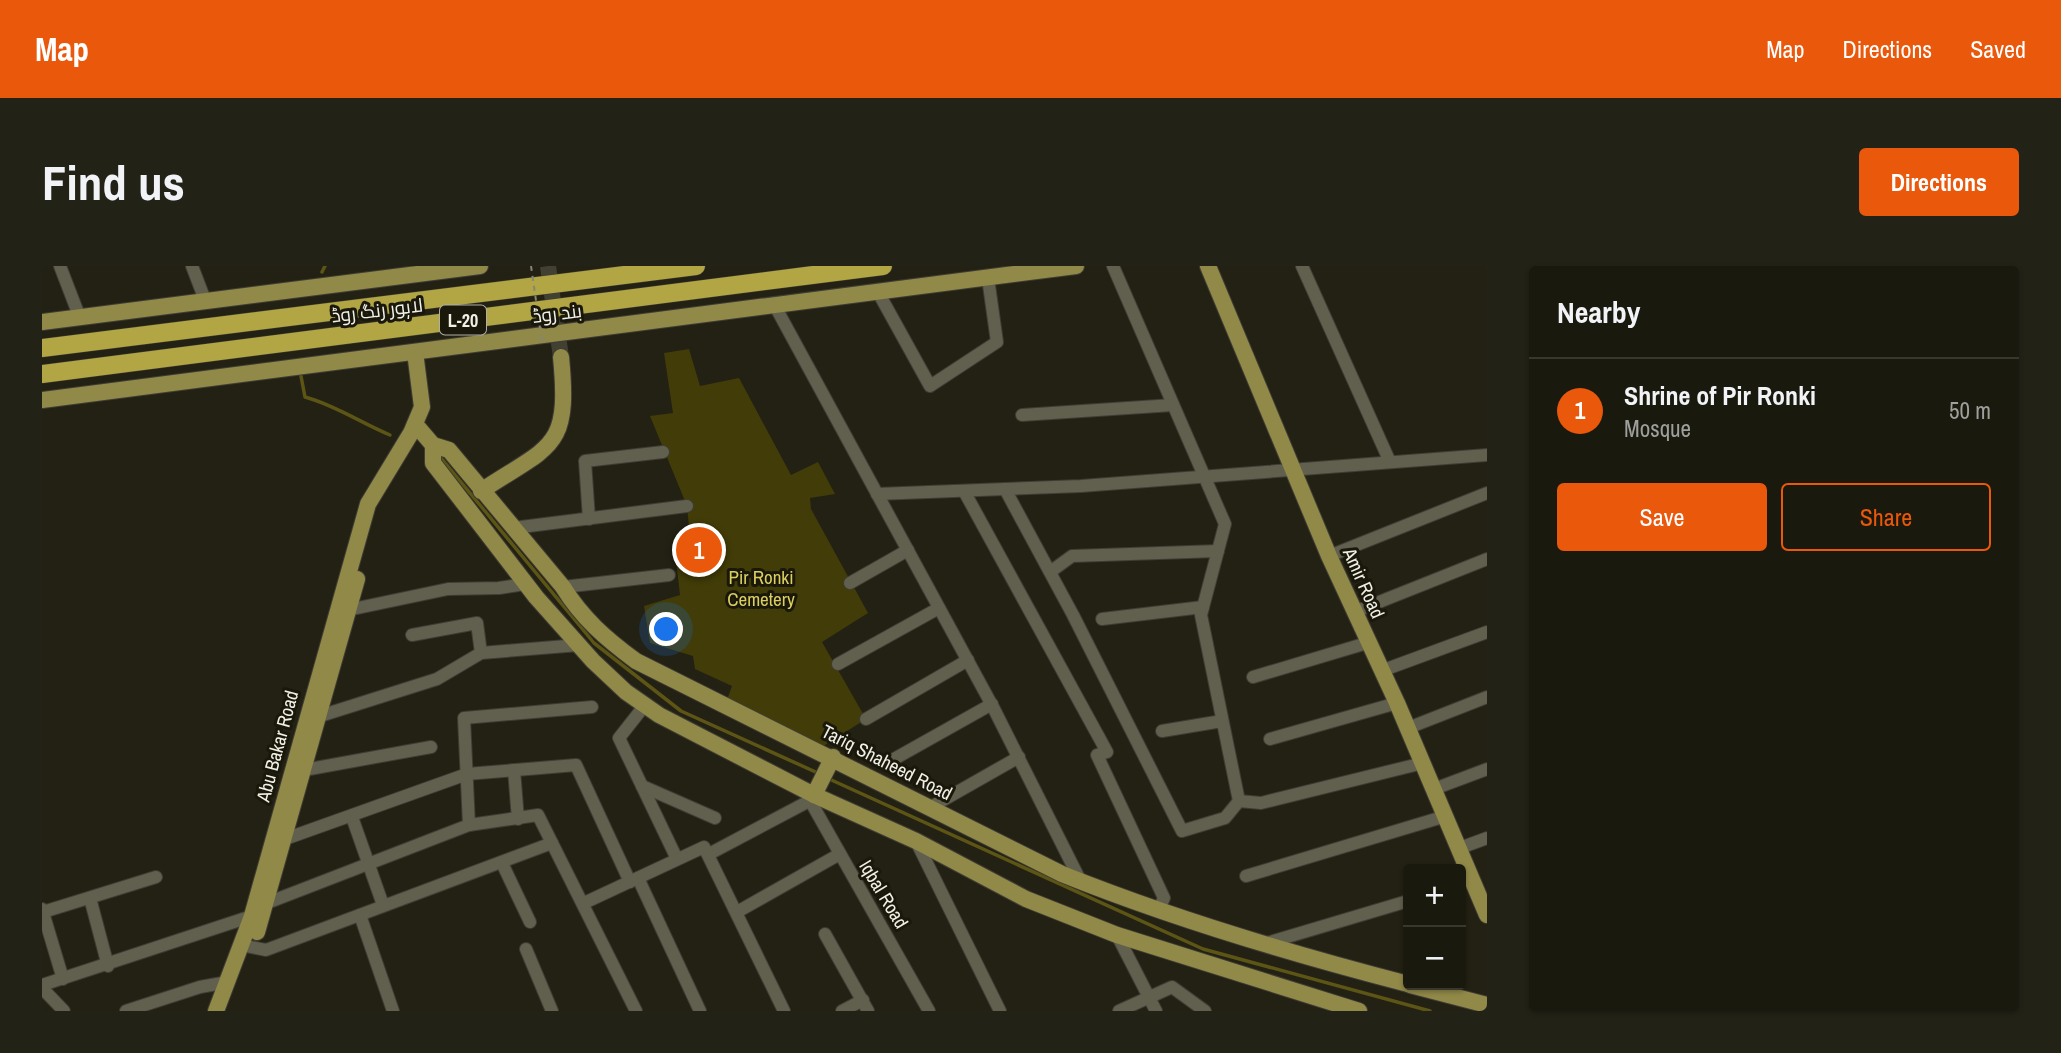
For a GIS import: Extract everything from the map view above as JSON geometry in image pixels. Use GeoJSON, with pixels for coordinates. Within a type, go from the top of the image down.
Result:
{"type":"FeatureCollection","features":[{"type":"Feature","properties":{"kind":"highway","name":"لاہور رنگ روڈ"},"geometry":{"type":"LineString","coordinates":[[42,348],[696,266]]}},
{"type":"Feature","properties":{"kind":"highway","name":"لاہور رنگ روڈ"},"geometry":{"type":"LineString","coordinates":[[42,374],[883,266]]}},
{"type":"Feature","properties":{"kind":"main road"},"geometry":{"type":"LineString","coordinates":[[42,322],[480,266]]}},
{"type":"Feature","properties":{"kind":"main road","name":"بند روڈ"},"geometry":{"type":"LineString","coordinates":[[42,400],[1076,266]]}},
{"type":"Feature","properties":{"kind":"main road","name":"Amir Road"},"geometry":{"type":"LineString","coordinates":[[1208,266],[1329,556],[1460,848],[1467,884],[1486,911]]}},
{"type":"Feature","properties":{"kind":"main road","name":"Abu Bakar Road"},"geometry":{"type":"LineString","coordinates":[[227,1011],[368,504],[378,492],[422,407],[415,352]]}},
{"type":"Feature","properties":{"kind":"main road"},"geometry":{"type":"LineString","coordinates":[[481,491],[536,458],[551,442],[562,424],[565,399],[561,357]]}},
{"type":"Feature","properties":{"kind":"main road","name":"Tariq Shaheed Road"},"geometry":{"type":"LineString","coordinates":[[415,424],[433,445],[449,450],[564,587],[576,608],[603,636],[636,661],[1081,882],[1267,943],[1403,982]]}},
{"type":"Feature","properties":{"kind":"main road","name":"Tariq Shaheed Road"},"geometry":{"type":"LineString","coordinates":[[433,445],[433,463],[526,584],[579,645],[626,692],[645,705],[814,795],[916,841],[1026,899],[1117,935],[1359,1011]]}},
{"type":"Feature","properties":{"kind":"main road","name":"Abu Bakar Road"},"geometry":{"type":"LineString","coordinates":[[216,1011],[267,903],[377,509],[378,492]]}},
{"type":"Feature","properties":{"kind":"main road"},"geometry":{"type":"LineString","coordinates":[[814,795],[832,759]]}},
{"type":"Feature","properties":{"kind":"main road","name":"Tariq Shaheed Road"},"geometry":{"type":"LineString","coordinates":[[1431,990],[1487,1005]]}},
{"type":"Feature","properties":{"kind":"street"},"geometry":{"type":"LineString","coordinates":[[60,266],[80,318]]}},
{"type":"Feature","properties":{"kind":"street"},"geometry":{"type":"LineString","coordinates":[[191,266],[205,300]]}},
{"type":"Feature","properties":{"kind":"street"},"geometry":{"type":"LineString","coordinates":[[1005,489],[1182,831],[1225,818],[1239,800],[1201,615],[1225,524],[1114,266]]}},
{"type":"Feature","properties":{"kind":"street"},"geometry":{"type":"LineString","coordinates":[[1302,266],[1390,461]]}},
{"type":"Feature","properties":{"kind":"street"},"geometry":{"type":"LineString","coordinates":[[878,292],[930,386],[998,342],[988,278]]}},
{"type":"Feature","properties":{"kind":"street"},"geometry":{"type":"LineString","coordinates":[[775,306],[992,704],[1081,882]]}},
{"type":"Feature","properties":{"kind":"street"},"geometry":{"type":"LineString","coordinates":[[1022,415],[1173,405]]}},
{"type":"Feature","properties":{"kind":"street"},"geometry":{"type":"LineString","coordinates":[[589,519],[584,461],[663,452]]}},
{"type":"Feature","properties":{"kind":"street"},"geometry":{"type":"LineString","coordinates":[[877,494],[1205,477],[1487,455]]}},
{"type":"Feature","properties":{"kind":"street"},"geometry":{"type":"LineString","coordinates":[[964,491],[1107,752],[1097,755],[1164,898],[1159,909]]}},
{"type":"Feature","properties":{"kind":"street"},"geometry":{"type":"LineString","coordinates":[[1329,556],[1487,493]]}},
{"type":"Feature","properties":{"kind":"street"},"geometry":{"type":"LineString","coordinates":[[513,528],[687,506]]}},
{"type":"Feature","properties":{"kind":"street"},"geometry":{"type":"LineString","coordinates":[[850,583],[908,550]]}},
{"type":"Feature","properties":{"kind":"street"},"geometry":{"type":"LineString","coordinates":[[1050,572],[1072,556],[1218,551]]}},
{"type":"Feature","properties":{"kind":"street"},"geometry":{"type":"LineString","coordinates":[[1354,612],[1487,559]]}},
{"type":"Feature","properties":{"kind":"street"},"geometry":{"type":"LineString","coordinates":[[564,587],[669,575]]}},
{"type":"Feature","properties":{"kind":"street"},"geometry":{"type":"LineString","coordinates":[[348,610],[448,589],[477,590],[526,584]]}},
{"type":"Feature","properties":{"kind":"street"},"geometry":{"type":"LineString","coordinates":[[838,664],[939,607]]}},
{"type":"Feature","properties":{"kind":"street"},"geometry":{"type":"LineString","coordinates":[[1102,619],[1203,607]]}},
{"type":"Feature","properties":{"kind":"street"},"geometry":{"type":"LineString","coordinates":[[412,635],[477,623],[481,653]]}},
{"type":"Feature","properties":{"kind":"street"},"geometry":{"type":"LineString","coordinates":[[1381,671],[1487,632]]}},
{"type":"Feature","properties":{"kind":"street"},"geometry":{"type":"LineString","coordinates":[[1253,677],[1367,643]]}},
{"type":"Feature","properties":{"kind":"street"},"geometry":{"type":"LineString","coordinates":[[320,716],[437,678],[481,653],[579,645]]}},
{"type":"Feature","properties":{"kind":"street"},"geometry":{"type":"LineString","coordinates":[[866,719],[968,660]]}},
{"type":"Feature","properties":{"kind":"street"},"geometry":{"type":"LineString","coordinates":[[1408,729],[1487,697]]}},
{"type":"Feature","properties":{"kind":"street"},"geometry":{"type":"LineString","coordinates":[[1270,739],[1397,703]]}},
{"type":"Feature","properties":{"kind":"street"},"geometry":{"type":"LineString","coordinates":[[894,759],[992,704]]}},
{"type":"Feature","properties":{"kind":"street"},"geometry":{"type":"LineString","coordinates":[[645,705],[619,738],[677,859]]}},
{"type":"Feature","properties":{"kind":"street"},"geometry":{"type":"LineString","coordinates":[[469,825],[464,718],[592,708]]}},
{"type":"Feature","properties":{"kind":"street"},"geometry":{"type":"LineString","coordinates":[[1162,731],[1222,720]]}},
{"type":"Feature","properties":{"kind":"street"},"geometry":{"type":"LineString","coordinates":[[304,770],[431,747]]}},
{"type":"Feature","properties":{"kind":"street"},"geometry":{"type":"LineString","coordinates":[[931,807],[1019,757]]}},
{"type":"Feature","properties":{"kind":"street"},"geometry":{"type":"LineString","coordinates":[[1239,800],[1261,803],[1423,763]]}},
{"type":"Feature","properties":{"kind":"street"},"geometry":{"type":"LineString","coordinates":[[285,839],[467,774],[576,765],[700,1011]]}},
{"type":"Feature","properties":{"kind":"street"},"geometry":{"type":"LineString","coordinates":[[1434,789],[1487,769]]}},
{"type":"Feature","properties":{"kind":"street"},"geometry":{"type":"LineString","coordinates":[[514,770],[518,819]]}},
{"type":"Feature","properties":{"kind":"street"},"geometry":{"type":"LineString","coordinates":[[642,786],[715,818]]}},
{"type":"Feature","properties":{"kind":"street"},"geometry":{"type":"LineString","coordinates":[[709,854],[814,795]]}},
{"type":"Feature","properties":{"kind":"street","name":"Iqbal Road"},"geometry":{"type":"LineString","coordinates":[[814,795],[838,855],[929,1011]]}},
{"type":"Feature","properties":{"kind":"street"},"geometry":{"type":"LineString","coordinates":[[267,903],[469,825],[538,815],[636,1011]]}},
{"type":"Feature","properties":{"kind":"street"},"geometry":{"type":"LineString","coordinates":[[1246,876],[1446,816]]}},
{"type":"Feature","properties":{"kind":"street"},"geometry":{"type":"LineString","coordinates":[[352,817],[383,905]]}},
{"type":"Feature","properties":{"kind":"street"},"geometry":{"type":"LineString","coordinates":[[1460,848],[1487,838]]}},
{"type":"Feature","properties":{"kind":"street"},"geometry":{"type":"LineString","coordinates":[[916,841],[1000,1011]]}},
{"type":"Feature","properties":{"kind":"street"},"geometry":{"type":"LineString","coordinates":[[247,946],[266,950],[552,843]]}},
{"type":"Feature","properties":{"kind":"street"},"geometry":{"type":"LineString","coordinates":[[584,903],[704,847],[784,1011]]}},
{"type":"Feature","properties":{"kind":"street"},"geometry":{"type":"LineString","coordinates":[[737,912],[838,855]]}},
{"type":"Feature","properties":{"kind":"street"},"geometry":{"type":"LineString","coordinates":[[502,863],[530,922]]}},
{"type":"Feature","properties":{"kind":"street"},"geometry":{"type":"LineString","coordinates":[[63,979],[42,910],[156,877]]}},
{"type":"Feature","properties":{"kind":"street"},"geometry":{"type":"LineString","coordinates":[[90,898],[108,966]]}},
{"type":"Feature","properties":{"kind":"street"},"geometry":{"type":"LineString","coordinates":[[1267,943],[1403,902]]}},
{"type":"Feature","properties":{"kind":"street"},"geometry":{"type":"LineString","coordinates":[[360,915],[391,1010]]}},
{"type":"Feature","properties":{"kind":"street"},"geometry":{"type":"LineString","coordinates":[[64,1011],[42,987],[252,916]]}},
{"type":"Feature","properties":{"kind":"street"},"geometry":{"type":"LineString","coordinates":[[825,934],[865,1006],[842,1011]]}},
{"type":"Feature","properties":{"kind":"street"},"geometry":{"type":"LineString","coordinates":[[1117,935],[1156,1011]]}},
{"type":"Feature","properties":{"kind":"street"},"geometry":{"type":"LineString","coordinates":[[526,949],[552,1011]]}},
{"type":"Feature","properties":{"kind":"street"},"geometry":{"type":"LineString","coordinates":[[126,1011],[200,987],[228,982]]}},
{"type":"Feature","properties":{"kind":"street"},"geometry":{"type":"LineString","coordinates":[[1119,1011],[1172,988],[1205,1011]]}},
{"type":"Feature","properties":{"kind":"path"},"geometry":{"type":"LineString","coordinates":[[531,266],[542,342]]}},
{"type":"Feature","properties":{"kind":"green space","name":"Pir Ronki Cemetery"},"geometry":{"type":"Polygon","coordinates":[[[689,349],[700,386],[739,378],[791,475],[818,462],[835,494],[810,498],[811,509],[868,613],[822,642],[866,719],[817,750],[725,705],[732,686],[695,669],[693,656],[650,643],[644,606],[680,595],[675,551],[690,537],[687,506],[650,416],[673,413],[664,353],[689,349]]]}},
{"type":"Feature","properties":{"kind":"waterway"},"geometry":{"type":"LineString","coordinates":[[322,272],[325,266]]}},
{"type":"Feature","properties":{"kind":"waterway"},"geometry":{"type":"LineString","coordinates":[[300,371],[305,397],[390,435]]}},
{"type":"Feature","properties":{"kind":"waterway"},"geometry":{"type":"LineString","coordinates":[[441,458],[594,643],[681,711],[820,774]]}},
{"type":"Feature","properties":{"kind":"waterway"},"geometry":{"type":"LineString","coordinates":[[827,778],[1203,949],[1430,1011]]}},
{"type":"Feature","properties":{"kind":"tunnel"},"geometry":{"type":"LineString","coordinates":[[548,266],[561,357]]}},
{"type":"Feature","properties":{"kind":"place","name":"Shrine of Pir Ronki"},"geometry":{"type":"Point","coordinates":[699,550]}}]}
